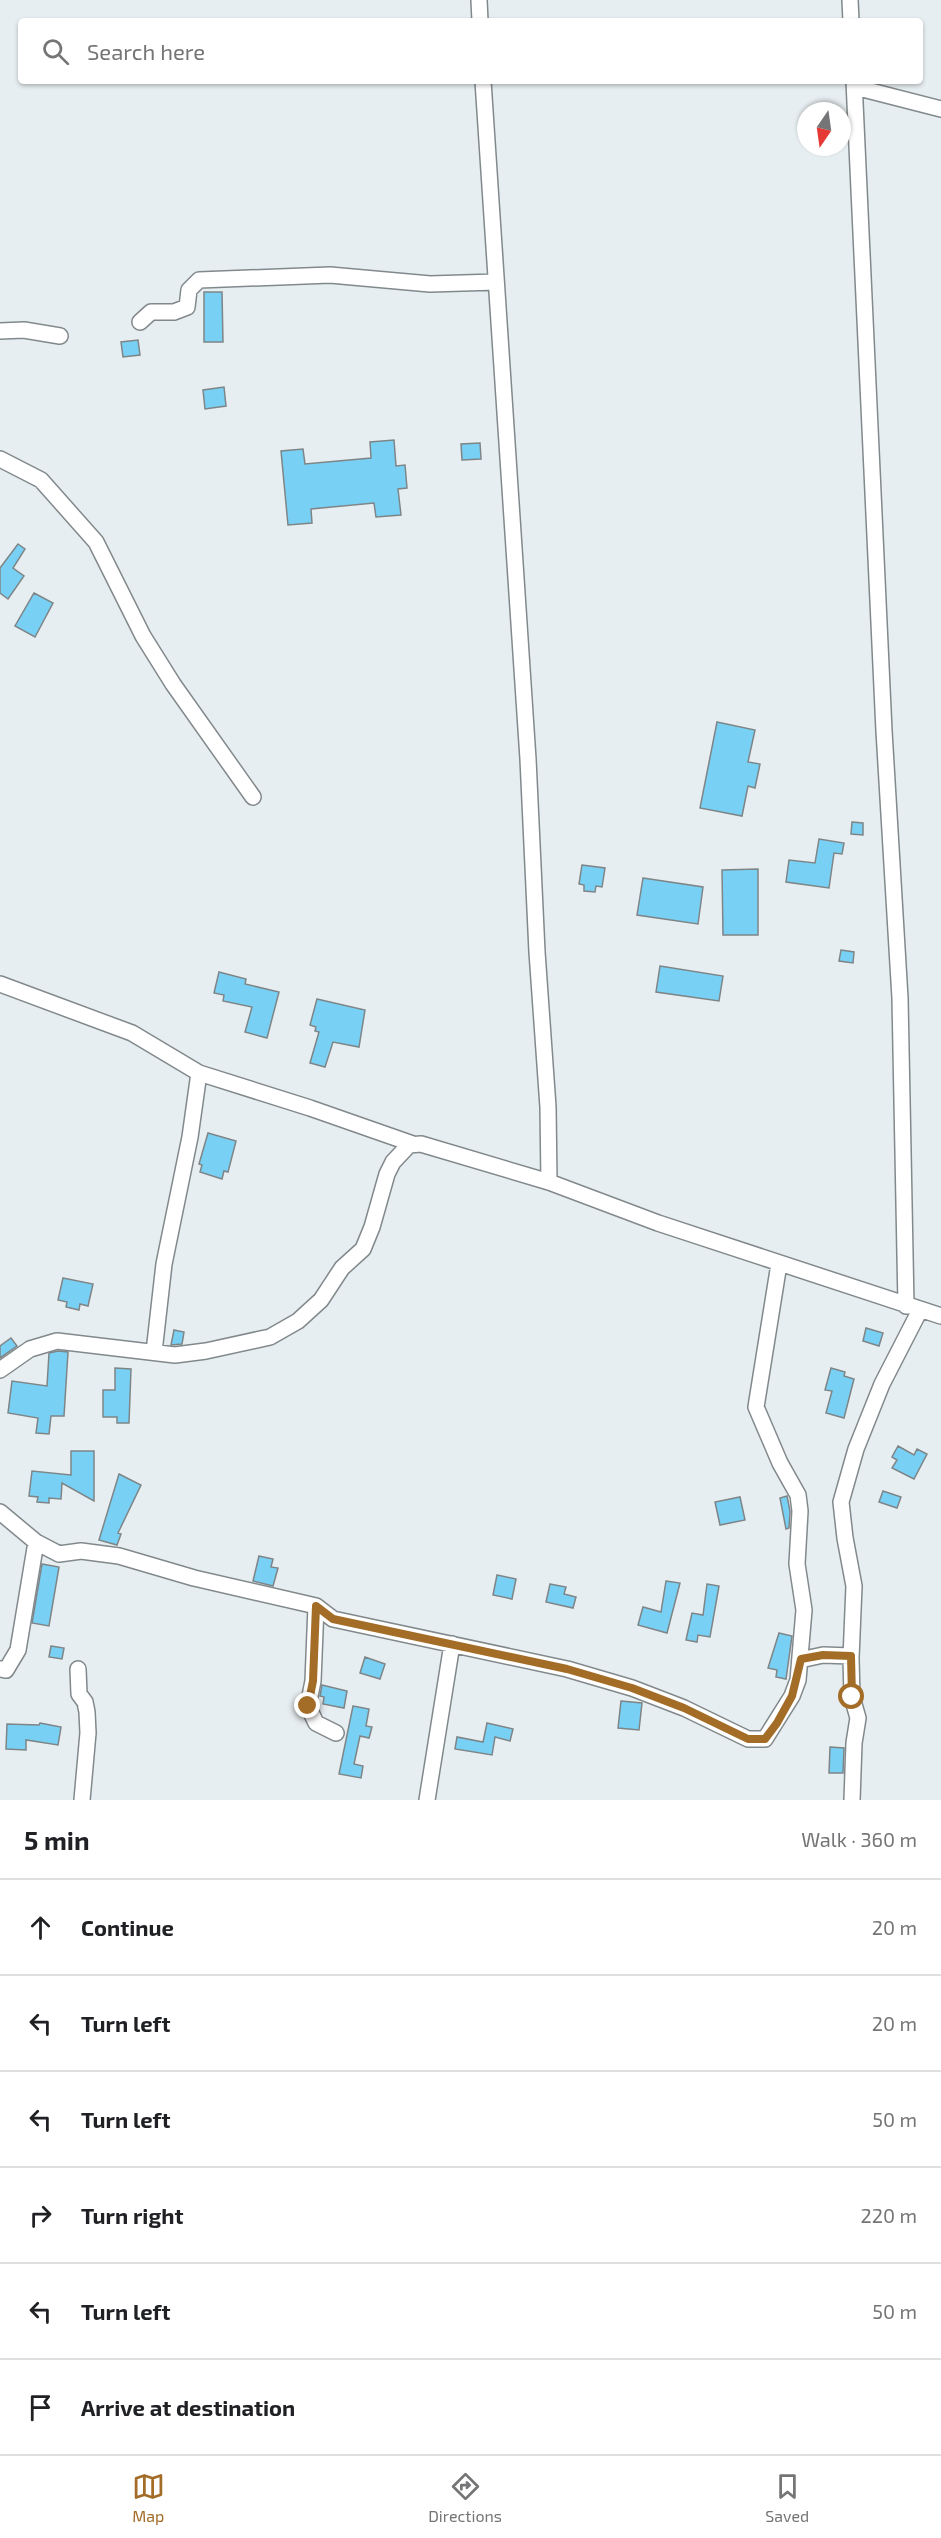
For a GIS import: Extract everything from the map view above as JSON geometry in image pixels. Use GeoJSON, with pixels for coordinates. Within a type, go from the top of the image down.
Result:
{"type":"FeatureCollection","features":[{"type":"Feature","properties":{"kind":"street"},"geometry":{"type":"LineString","coordinates":[[479,0],[480,18]]}},
{"type":"Feature","properties":{"kind":"street"},"geometry":{"type":"LineString","coordinates":[[850,0],[851,18]]}},
{"type":"Feature","properties":{"kind":"street"},"geometry":{"type":"LineString","coordinates":[[483,84],[528,759],[537,952],[548,1107],[549,1182]]}},
{"type":"Feature","properties":{"kind":"street"},"geometry":{"type":"LineString","coordinates":[[852,1800],[854,1743],[858,1718],[852,1697],[854,1586],[841,1502],[856,1449],[913,1308],[900,998],[884,731],[854,84],[941,109]]}},
{"type":"Feature","properties":{"kind":"street"},"geometry":{"type":"LineString","coordinates":[[140,321],[151,312],[174,312],[187,307],[189,290],[199,280],[330,275],[430,284],[496,282]]}},
{"type":"Feature","properties":{"kind":"street"},"geometry":{"type":"LineString","coordinates":[[0,331],[24,330],[60,336]]}},
{"type":"Feature","properties":{"kind":"street"},"geometry":{"type":"LineString","coordinates":[[0,459],[41,480],[96,542],[143,636],[173,684],[253,797]]}},
{"type":"Feature","properties":{"kind":"street"},"geometry":{"type":"LineString","coordinates":[[0,984],[132,1033],[199,1073],[413,1144],[421,1144],[549,1182],[779,1264],[941,1316]]}},
{"type":"Feature","properties":{"kind":"street"},"geometry":{"type":"LineString","coordinates":[[154,1352],[164,1264],[190,1137],[199,1073]]}},
{"type":"Feature","properties":{"kind":"street"},"geometry":{"type":"LineString","coordinates":[[0,1370],[30,1349],[57,1341],[175,1355],[206,1352],[270,1337],[298,1321],[321,1300],[342,1268],[363,1249],[372,1227],[387,1174],[393,1162],[409,1145],[413,1144]]}},
{"type":"Feature","properties":{"kind":"street"},"geometry":{"type":"LineString","coordinates":[[0,1512],[36,1542],[59,1554],[81,1551],[119,1556],[205,1581],[316,1606],[333,1619],[567,1669],[632,1688],[684,1708],[748,1739],[765,1739],[788,1705],[798,1680],[804,1610],[797,1564],[800,1511],[798,1495],[780,1463],[756,1407],[779,1264]]}},
{"type":"Feature","properties":{"kind":"street"},"geometry":{"type":"LineString","coordinates":[[0,1669],[6,1670],[18,1650],[36,1542]]}},
{"type":"Feature","properties":{"kind":"street"},"geometry":{"type":"LineString","coordinates":[[316,1606],[313,1681],[308,1706],[316,1724],[336,1733]]}},
{"type":"Feature","properties":{"kind":"street"},"geometry":{"type":"LineString","coordinates":[[427,1800],[452,1644]]}},
{"type":"Feature","properties":{"kind":"street"},"geometry":{"type":"LineString","coordinates":[[800,1659],[823,1655],[851,1656]]}},
{"type":"Feature","properties":{"kind":"street"},"geometry":{"type":"LineString","coordinates":[[78,1669],[79,1694],[85,1702],[88,1733],[82,1800]]}},
{"type":"Feature","properties":{"kind":"building"},"geometry":{"type":"Polygon","coordinates":[[[204,292],[222,292],[223,342],[204,342],[204,292]]]}},
{"type":"Feature","properties":{"kind":"building"},"geometry":{"type":"Polygon","coordinates":[[[138,340],[140,355],[123,357],[121,342],[138,340]]]}},
{"type":"Feature","properties":{"kind":"building"},"geometry":{"type":"Polygon","coordinates":[[[224,387],[226,406],[205,409],[203,390],[224,387]]]}},
{"type":"Feature","properties":{"kind":"building"},"geometry":{"type":"Polygon","coordinates":[[[394,440],[396,466],[405,465],[407,488],[398,489],[401,515],[376,517],[374,503],[311,509],[312,523],[288,525],[281,451],[303,449],[305,464],[371,458],[370,442],[394,440]]]}},
{"type":"Feature","properties":{"kind":"building"},"geometry":{"type":"Polygon","coordinates":[[[480,443],[481,459],[462,460],[461,444],[480,443]]]}},
{"type":"Feature","properties":{"kind":"building"},"geometry":{"type":"Polygon","coordinates":[[[18,544],[25,549],[13,568],[24,576],[8,599],[0,593],[0,568],[18,544]]]}},
{"type":"Feature","properties":{"kind":"building"},"geometry":{"type":"Polygon","coordinates":[[[34,593],[53,603],[35,637],[15,626],[34,593]]]}},
{"type":"Feature","properties":{"kind":"building"},"geometry":{"type":"Polygon","coordinates":[[[717,722],[755,730],[748,762],[760,764],[755,788],[748,786],[742,816],[700,808],[717,722]]]}},
{"type":"Feature","properties":{"kind":"building"},"geometry":{"type":"Polygon","coordinates":[[[852,822],[863,823],[863,835],[851,834],[852,822]]]}},
{"type":"Feature","properties":{"kind":"building"},"geometry":{"type":"Polygon","coordinates":[[[819,839],[844,843],[842,854],[834,853],[829,888],[786,882],[789,860],[815,863],[819,839]]]}},
{"type":"Feature","properties":{"kind":"building"},"geometry":{"type":"Polygon","coordinates":[[[582,865],[605,868],[602,887],[596,886],[595,892],[584,891],[584,885],[579,884],[582,865]]]}},
{"type":"Feature","properties":{"kind":"building"},"geometry":{"type":"Polygon","coordinates":[[[758,869],[758,935],[723,935],[722,870],[758,869]]]}},
{"type":"Feature","properties":{"kind":"building"},"geometry":{"type":"Polygon","coordinates":[[[643,878],[703,887],[698,924],[637,915],[643,878]]]}},
{"type":"Feature","properties":{"kind":"building"},"geometry":{"type":"Polygon","coordinates":[[[841,950],[854,952],[853,963],[839,961],[841,950]]]}},
{"type":"Feature","properties":{"kind":"building"},"geometry":{"type":"Polygon","coordinates":[[[660,966],[723,976],[719,1001],[656,992],[660,966]]]}},
{"type":"Feature","properties":{"kind":"building"},"geometry":{"type":"Polygon","coordinates":[[[219,972],[246,979],[245,984],[279,992],[267,1038],[245,1032],[252,1007],[223,1001],[224,995],[214,993],[219,972]]]}},
{"type":"Feature","properties":{"kind":"building"},"geometry":{"type":"Polygon","coordinates":[[[317,999],[365,1010],[359,1047],[333,1042],[325,1067],[310,1063],[319,1032],[315,1031],[316,1027],[310,1025],[317,999]]]}},
{"type":"Feature","properties":{"kind":"building"},"geometry":{"type":"Polygon","coordinates":[[[208,1133],[236,1141],[228,1172],[224,1171],[222,1179],[200,1172],[202,1165],[199,1164],[208,1133]]]}},
{"type":"Feature","properties":{"kind":"building"},"geometry":{"type":"Polygon","coordinates":[[[63,1278],[93,1284],[88,1306],[80,1304],[79,1310],[66,1307],[67,1302],[58,1300],[63,1278]]]}},
{"type":"Feature","properties":{"kind":"building"},"geometry":{"type":"Polygon","coordinates":[[[866,1328],[883,1333],[879,1346],[863,1341],[866,1328]]]}},
{"type":"Feature","properties":{"kind":"building"},"geometry":{"type":"Polygon","coordinates":[[[174,1330],[184,1332],[182,1344],[171,1345],[174,1330]]]}},
{"type":"Feature","properties":{"kind":"building"},"geometry":{"type":"Polygon","coordinates":[[[11,1338],[17,1346],[0,1358],[0,1346],[11,1338]]]}},
{"type":"Feature","properties":{"kind":"building"},"geometry":{"type":"Polygon","coordinates":[[[68,1352],[64,1416],[51,1416],[49,1434],[36,1433],[38,1418],[8,1413],[12,1381],[47,1386],[49,1353],[68,1352]]]}},
{"type":"Feature","properties":{"kind":"building"},"geometry":{"type":"Polygon","coordinates":[[[115,1368],[131,1369],[129,1423],[117,1423],[117,1417],[103,1417],[103,1390],[115,1390],[115,1368]]]}},
{"type":"Feature","properties":{"kind":"building"},"geometry":{"type":"Polygon","coordinates":[[[831,1368],[845,1372],[844,1376],[854,1379],[844,1418],[826,1413],[832,1391],[825,1390],[831,1368]]]}},
{"type":"Feature","properties":{"kind":"building"},"geometry":{"type":"Polygon","coordinates":[[[898,1446],[914,1455],[917,1449],[927,1454],[914,1479],[892,1468],[897,1460],[892,1457],[898,1446]]]}},
{"type":"Feature","properties":{"kind":"building"},"geometry":{"type":"Polygon","coordinates":[[[71,1451],[94,1451],[94,1501],[62,1483],[61,1499],[49,1498],[49,1503],[37,1502],[38,1497],[29,1496],[32,1471],[71,1475],[71,1451]]]}},
{"type":"Feature","properties":{"kind":"building"},"geometry":{"type":"Polygon","coordinates":[[[119,1474],[141,1485],[118,1533],[121,1534],[117,1545],[99,1540],[119,1474]]]}},
{"type":"Feature","properties":{"kind":"building"},"geometry":{"type":"Polygon","coordinates":[[[883,1491],[901,1497],[897,1508],[879,1502],[883,1491]]]}},
{"type":"Feature","properties":{"kind":"building"},"geometry":{"type":"Polygon","coordinates":[[[787,1496],[790,1511],[789,1528],[786,1529],[780,1498],[787,1496]]]}},
{"type":"Feature","properties":{"kind":"building"},"geometry":{"type":"Polygon","coordinates":[[[740,1497],[745,1520],[720,1525],[715,1502],[740,1497]]]}},
{"type":"Feature","properties":{"kind":"building"},"geometry":{"type":"Polygon","coordinates":[[[259,1556],[273,1559],[271,1567],[278,1568],[273,1586],[253,1581],[259,1556]]]}},
{"type":"Feature","properties":{"kind":"building"},"geometry":{"type":"Polygon","coordinates":[[[42,1564],[59,1567],[49,1626],[32,1623],[42,1564]]]}},
{"type":"Feature","properties":{"kind":"building"},"geometry":{"type":"Polygon","coordinates":[[[497,1575],[516,1579],[512,1599],[493,1595],[497,1575]]]}},
{"type":"Feature","properties":{"kind":"building"},"geometry":{"type":"Polygon","coordinates":[[[666,1581],[680,1583],[667,1633],[638,1625],[643,1607],[661,1612],[666,1581]]]}},
{"type":"Feature","properties":{"kind":"building"},"geometry":{"type":"Polygon","coordinates":[[[550,1584],[566,1587],[564,1594],[576,1597],[573,1608],[546,1602],[550,1584]]]}},
{"type":"Feature","properties":{"kind":"building"},"geometry":{"type":"Polygon","coordinates":[[[707,1584],[719,1586],[710,1637],[698,1635],[697,1642],[686,1640],[692,1613],[703,1615],[707,1584]]]}},
{"type":"Feature","properties":{"kind":"building"},"geometry":{"type":"Polygon","coordinates":[[[779,1633],[792,1636],[786,1679],[776,1677],[777,1670],[768,1668],[779,1633]]]}},
{"type":"Feature","properties":{"kind":"building"},"geometry":{"type":"Polygon","coordinates":[[[51,1646],[64,1648],[62,1659],[49,1657],[51,1646]]]}},
{"type":"Feature","properties":{"kind":"building"},"geometry":{"type":"Polygon","coordinates":[[[365,1657],[385,1664],[380,1679],[360,1673],[365,1657]]]}},
{"type":"Feature","properties":{"kind":"building"},"geometry":{"type":"Polygon","coordinates":[[[322,1685],[347,1691],[344,1708],[323,1704],[324,1697],[320,1696],[322,1685]]]}},
{"type":"Feature","properties":{"kind":"building"},"geometry":{"type":"Polygon","coordinates":[[[621,1701],[642,1703],[639,1730],[618,1728],[621,1701]]]}},
{"type":"Feature","properties":{"kind":"building"},"geometry":{"type":"Polygon","coordinates":[[[353,1706],[369,1709],[366,1726],[372,1727],[369,1738],[360,1736],[354,1764],[363,1766],[361,1778],[339,1774],[353,1706]]]}},
{"type":"Feature","properties":{"kind":"building"},"geometry":{"type":"Polygon","coordinates":[[[40,1723],[61,1727],[58,1745],[26,1740],[26,1750],[6,1749],[7,1724],[39,1725],[40,1723]]]}},
{"type":"Feature","properties":{"kind":"building"},"geometry":{"type":"Polygon","coordinates":[[[487,1723],[513,1729],[510,1741],[495,1737],[492,1755],[455,1749],[457,1737],[483,1742],[487,1723]]]}},
{"type":"Feature","properties":{"kind":"building"},"geometry":{"type":"Polygon","coordinates":[[[830,1747],[844,1748],[843,1773],[829,1773],[830,1747]]]}},
{"type":"Feature","properties":{"kind":"route"},"geometry":{"type":"LineString","coordinates":[[308,1706],[313,1681],[316,1606],[333,1619],[490,1651],[567,1669],[632,1688],[684,1708],[748,1739],[765,1739],[777,1723],[798,1680],[800,1659],[823,1655],[851,1656],[852,1697]]}}]}
